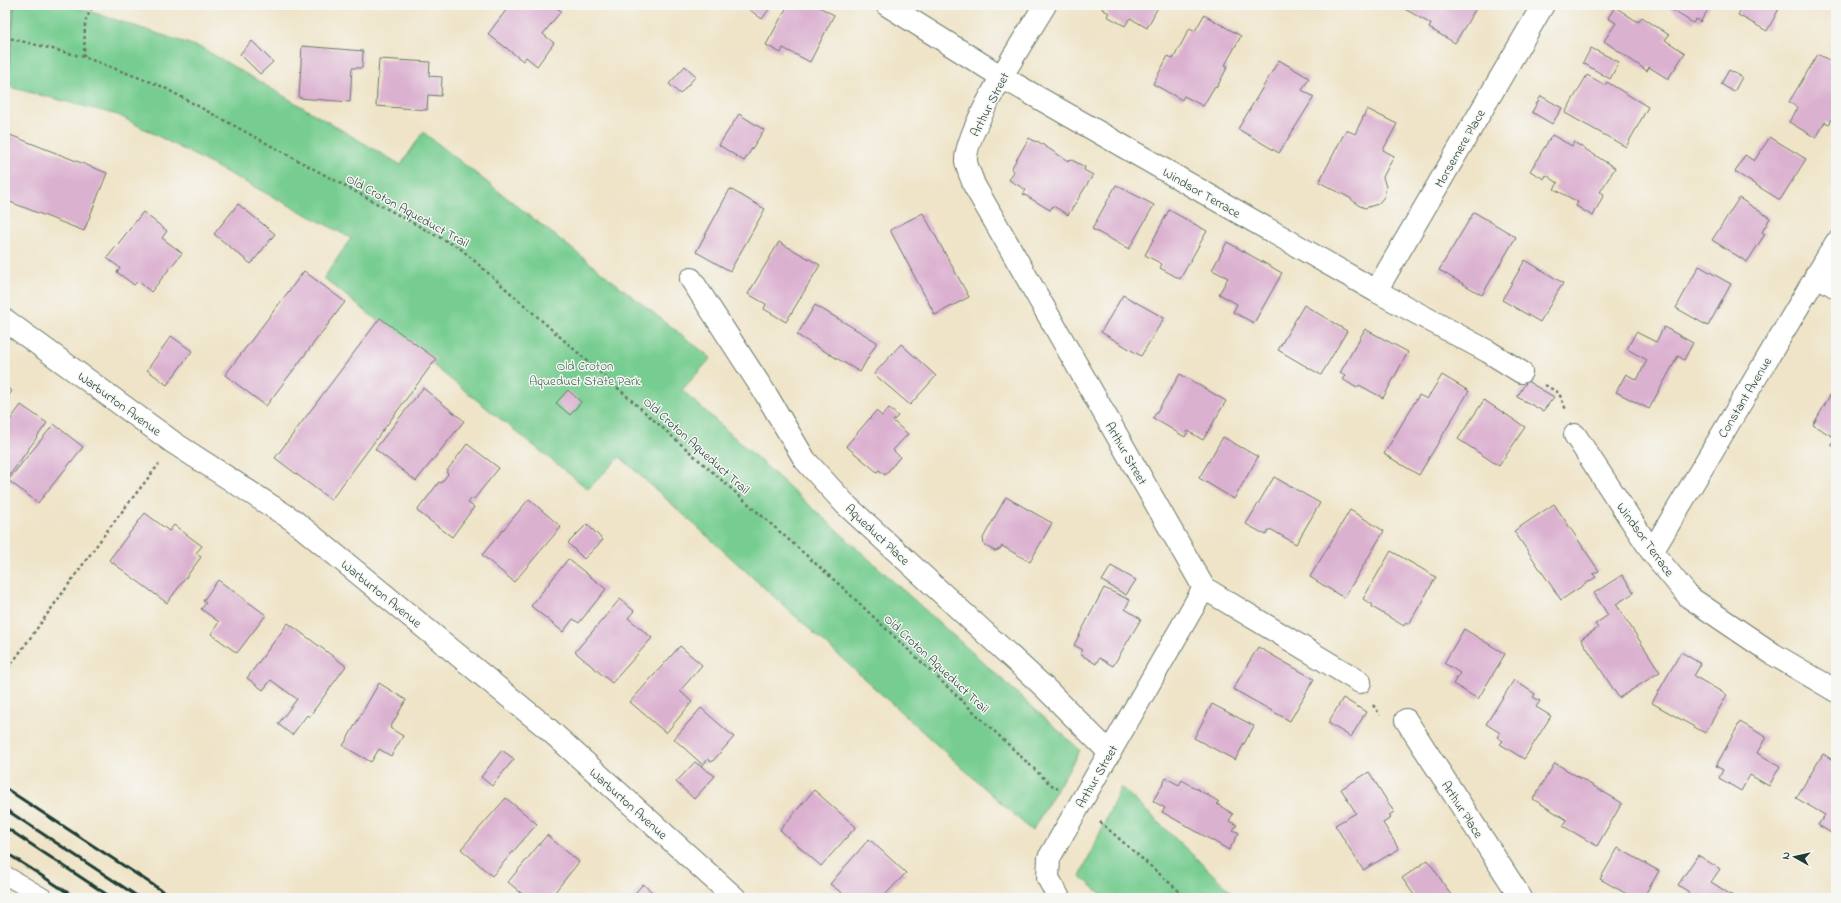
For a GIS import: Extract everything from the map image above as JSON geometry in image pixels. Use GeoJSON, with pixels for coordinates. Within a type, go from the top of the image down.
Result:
{"type":"FeatureCollection","features":[{"type":"Feature","properties":{"kind":"street","name":"Windsor Terrace"},"geometry":{"type":"LineString","coordinates":[[887,5],[1002,77],[1376,292],[1489,352],[1521,372]]}},
{"type":"Feature","properties":{"kind":"street","name":"Arthur Street"},"geometry":{"type":"LineString","coordinates":[[1045,5],[1002,77],[971,138],[966,161],[974,185],[1204,588],[1049,858],[1048,878],[1059,898]]}},
{"type":"Feature","properties":{"kind":"street","name":"Morsemere Place"},"geometry":{"type":"LineString","coordinates":[[1376,292],[1542,5]]}},
{"type":"Feature","properties":{"kind":"street","name":"Constant Avenue"},"geometry":{"type":"LineString","coordinates":[[1652,552],[1836,243]]}},
{"type":"Feature","properties":{"kind":"street"},"geometry":{"type":"LineString","coordinates":[[1816,275],[1836,287]]}},
{"type":"Feature","properties":{"kind":"street","name":"Aqueduct Place"},"geometry":{"type":"LineString","coordinates":[[691,279],[767,396],[804,460],[846,505],[1044,687],[1110,753]]}},
{"type":"Feature","properties":{"kind":"street","name":"Warburton Avenue"},"geometry":{"type":"LineString","coordinates":[[5,320],[174,443],[293,520],[547,728],[735,898]]}},
{"type":"Feature","properties":{"kind":"street","name":"Windsor Terrace"},"geometry":{"type":"LineString","coordinates":[[1575,435],[1652,552],[1689,597],[1773,654],[1836,692]]}},
{"type":"Feature","properties":{"kind":"street"},"geometry":{"type":"LineString","coordinates":[[1204,588],[1360,682]]}},
{"type":"Feature","properties":{"kind":"street","name":"Arthur Place"},"geometry":{"type":"LineString","coordinates":[[1406,720],[1521,898]]}},
{"type":"Feature","properties":{"kind":"lane"},"geometry":{"type":"LineString","coordinates":[[5,875],[44,898]]}},
{"type":"Feature","properties":{"kind":"path"},"geometry":{"type":"LineString","coordinates":[[84,56],[85,22],[93,5]]}},
{"type":"Feature","properties":{"kind":"path","name":"Old Croton Aqueduct Trail"},"geometry":{"type":"LineString","coordinates":[[5,37],[84,56],[161,86],[461,249],[842,587],[1050,784],[1079,804],[1187,898]]}},
{"type":"Feature","properties":{"kind":"path"},"geometry":{"type":"LineString","coordinates":[[1521,372],[1559,393],[1575,435]]}},
{"type":"Feature","properties":{"kind":"path"},"geometry":{"type":"LineString","coordinates":[[5,673],[107,530],[174,443]]}},
{"type":"Feature","properties":{"kind":"path"},"geometry":{"type":"LineString","coordinates":[[1360,682],[1378,715],[1406,720]]}},
{"type":"Feature","properties":{"kind":"green space","name":"Old Croton Aqueduct State Park"},"geometry":{"type":"Polygon","coordinates":[[[5,5],[70,5],[202,48],[401,165],[423,132],[711,358],[682,390],[1080,750],[1032,831],[620,457],[588,489],[324,278],[351,238],[118,115],[5,86],[5,5]]]}},
{"type":"Feature","properties":{"kind":"green space"},"geometry":{"type":"Polygon","coordinates":[[[5,5],[15,5],[8,75],[5,78],[5,5]]]}},
{"type":"Feature","properties":{"kind":"green space"},"geometry":{"type":"Polygon","coordinates":[[[1121,787],[1238,898],[1106,898],[1080,876],[1121,787]]]}},
{"type":"Feature","properties":{"kind":"building"},"geometry":{"type":"Polygon","coordinates":[[[510,5],[553,5],[561,11],[543,34],[554,43],[537,66],[526,57],[523,61],[488,34],[510,5]]]}},
{"type":"Feature","properties":{"kind":"building"},"geometry":{"type":"Polygon","coordinates":[[[743,5],[772,5],[762,19],[743,5]]]}},
{"type":"Feature","properties":{"kind":"building"},"geometry":{"type":"Polygon","coordinates":[[[788,5],[815,5],[834,15],[810,62],[783,48],[781,53],[766,45],[788,5]]]}},
{"type":"Feature","properties":{"kind":"building"},"geometry":{"type":"Polygon","coordinates":[[[1104,5],[1159,5],[1147,28],[1130,18],[1125,26],[1107,16],[1109,13],[1102,9],[1104,5]]]}},
{"type":"Feature","properties":{"kind":"building"},"geometry":{"type":"Polygon","coordinates":[[[1398,5],[1478,5],[1455,43],[1429,28],[1431,24],[1398,5]]]}},
{"type":"Feature","properties":{"kind":"building"},"geometry":{"type":"Polygon","coordinates":[[[1664,5],[1711,5],[1700,22],[1696,19],[1693,23],[1664,5]]]}},
{"type":"Feature","properties":{"kind":"building"},"geometry":{"type":"Polygon","coordinates":[[[1743,5],[1781,5],[1767,31],[1738,15],[1743,5]]]}},
{"type":"Feature","properties":{"kind":"building"},"geometry":{"type":"Polygon","coordinates":[[[1615,7],[1638,22],[1642,17],[1669,35],[1665,40],[1685,53],[1668,79],[1649,67],[1647,71],[1604,41],[1616,23],[1608,18],[1615,7]]]}},
{"type":"Feature","properties":{"kind":"building"},"geometry":{"type":"Polygon","coordinates":[[[1204,15],[1241,36],[1225,65],[1228,66],[1217,87],[1215,86],[1203,106],[1184,96],[1182,100],[1153,84],[1168,56],[1173,59],[1190,28],[1195,31],[1204,15]]]}},
{"type":"Feature","properties":{"kind":"building"},"geometry":{"type":"Polygon","coordinates":[[[252,41],[273,62],[260,74],[240,54],[252,41]]]}},
{"type":"Feature","properties":{"kind":"building"},"geometry":{"type":"Polygon","coordinates":[[[302,46],[363,51],[362,68],[352,68],[350,102],[299,98],[302,46]]]}},
{"type":"Feature","properties":{"kind":"building"},"geometry":{"type":"Polygon","coordinates":[[[1591,48],[1619,62],[1610,79],[1583,63],[1591,48]]]}},
{"type":"Feature","properties":{"kind":"building"},"geometry":{"type":"Polygon","coordinates":[[[1818,54],[1836,64],[1836,113],[1829,124],[1825,122],[1816,138],[1789,122],[1798,108],[1789,102],[1818,54]]]}},
{"type":"Feature","properties":{"kind":"building"},"geometry":{"type":"Polygon","coordinates":[[[379,59],[430,62],[429,76],[442,77],[441,96],[428,95],[427,110],[376,106],[379,59]]]}},
{"type":"Feature","properties":{"kind":"building"},"geometry":{"type":"Polygon","coordinates":[[[1279,60],[1309,78],[1302,90],[1314,97],[1279,153],[1238,129],[1279,60]]]}},
{"type":"Feature","properties":{"kind":"building"},"geometry":{"type":"Polygon","coordinates":[[[685,66],[696,76],[680,94],[669,84],[685,66]]]}},
{"type":"Feature","properties":{"kind":"building"},"geometry":{"type":"Polygon","coordinates":[[[1729,70],[1742,77],[1734,92],[1721,84],[1729,70]]]}},
{"type":"Feature","properties":{"kind":"building"},"geometry":{"type":"Polygon","coordinates":[[[1587,75],[1605,85],[1607,82],[1648,107],[1626,147],[1565,113],[1587,75]]]}},
{"type":"Feature","properties":{"kind":"building"},"geometry":{"type":"Polygon","coordinates":[[[1541,96],[1562,108],[1552,124],[1532,112],[1541,96]]]}},
{"type":"Feature","properties":{"kind":"building"},"geometry":{"type":"Polygon","coordinates":[[[1367,109],[1397,124],[1383,150],[1394,156],[1383,177],[1386,187],[1384,197],[1378,204],[1365,208],[1358,205],[1350,198],[1319,182],[1346,130],[1355,134],[1367,109]]]}},
{"type":"Feature","properties":{"kind":"building"},"geometry":{"type":"Polygon","coordinates":[[[739,114],[764,130],[744,161],[719,145],[739,114]]]}},
{"type":"Feature","properties":{"kind":"building"},"geometry":{"type":"Polygon","coordinates":[[[5,133],[107,173],[84,231],[5,200],[5,133]]]}},
{"type":"Feature","properties":{"kind":"building"},"geometry":{"type":"Polygon","coordinates":[[[1552,135],[1572,146],[1574,142],[1615,168],[1600,192],[1604,194],[1593,216],[1576,206],[1578,202],[1554,189],[1558,183],[1546,175],[1544,179],[1530,171],[1552,135]]]}},
{"type":"Feature","properties":{"kind":"building"},"geometry":{"type":"Polygon","coordinates":[[[1770,137],[1806,159],[1780,200],[1735,172],[1745,155],[1754,161],[1770,137]]]}},
{"type":"Feature","properties":{"kind":"building"},"geometry":{"type":"Polygon","coordinates":[[[1029,138],[1036,142],[1037,141],[1068,161],[1070,159],[1085,167],[1084,170],[1093,175],[1068,215],[1053,206],[1050,210],[1023,194],[1026,190],[1009,180],[1014,171],[1011,169],[1029,138]]]}},
{"type":"Feature","properties":{"kind":"building"},"geometry":{"type":"Polygon","coordinates":[[[1116,185],[1154,205],[1129,249],[1092,229],[1116,185]]]}},
{"type":"Feature","properties":{"kind":"building"},"geometry":{"type":"Polygon","coordinates":[[[730,189],[765,209],[730,271],[696,252],[730,189]]]}},
{"type":"Feature","properties":{"kind":"building"},"geometry":{"type":"Polygon","coordinates":[[[1739,198],[1770,218],[1762,232],[1765,234],[1747,262],[1712,240],[1739,198]]]}},
{"type":"Feature","properties":{"kind":"building"},"geometry":{"type":"Polygon","coordinates":[[[238,204],[275,234],[251,264],[214,234],[238,204]]]}},
{"type":"Feature","properties":{"kind":"building"},"geometry":{"type":"Polygon","coordinates":[[[1169,210],[1207,231],[1180,279],[1160,268],[1162,264],[1145,255],[1169,210]]]}},
{"type":"Feature","properties":{"kind":"building"},"geometry":{"type":"Polygon","coordinates":[[[143,212],[167,231],[162,238],[182,253],[151,292],[138,281],[134,285],[117,272],[120,268],[107,258],[143,212]]]}},
{"type":"Feature","properties":{"kind":"building"},"geometry":{"type":"Polygon","coordinates":[[[1474,212],[1516,237],[1482,295],[1439,270],[1474,212]]]}},
{"type":"Feature","properties":{"kind":"building"},"geometry":{"type":"Polygon","coordinates":[[[923,213],[969,297],[935,315],[890,230],[923,213]]]}},
{"type":"Feature","properties":{"kind":"building"},"geometry":{"type":"Polygon","coordinates":[[[779,242],[820,265],[786,322],[764,309],[766,304],[748,294],[779,242]]]}},
{"type":"Feature","properties":{"kind":"building"},"geometry":{"type":"Polygon","coordinates":[[[1227,242],[1282,273],[1254,323],[1233,312],[1237,304],[1219,294],[1228,278],[1212,270],[1227,242]]]}},
{"type":"Feature","properties":{"kind":"building"},"geometry":{"type":"Polygon","coordinates":[[[1525,260],[1563,283],[1540,322],[1502,300],[1525,260]]]}},
{"type":"Feature","properties":{"kind":"building"},"geometry":{"type":"Polygon","coordinates":[[[1699,266],[1731,284],[1708,326],[1676,308],[1699,266]]]}},
{"type":"Feature","properties":{"kind":"building"},"geometry":{"type":"Polygon","coordinates":[[[304,271],[345,302],[266,406],[225,375],[304,271]]]}},
{"type":"Feature","properties":{"kind":"building"},"geometry":{"type":"Polygon","coordinates":[[[1123,295],[1164,318],[1141,356],[1101,332],[1123,295]]]}},
{"type":"Feature","properties":{"kind":"building"},"geometry":{"type":"Polygon","coordinates":[[[815,305],[877,342],[860,372],[797,335],[815,305]]]}},
{"type":"Feature","properties":{"kind":"building"},"geometry":{"type":"Polygon","coordinates":[[[1304,305],[1347,331],[1321,375],[1278,350],[1304,305]]]}},
{"type":"Feature","properties":{"kind":"building"},"geometry":{"type":"Polygon","coordinates":[[[380,318],[436,359],[331,500],[275,458],[380,318]]]}},
{"type":"Feature","properties":{"kind":"building"},"geometry":{"type":"Polygon","coordinates":[[[1664,327],[1693,343],[1684,360],[1678,356],[1649,409],[1616,392],[1626,374],[1637,380],[1647,360],[1627,349],[1636,332],[1656,342],[1664,327]]]}},
{"type":"Feature","properties":{"kind":"building"},"geometry":{"type":"Polygon","coordinates":[[[1365,329],[1408,352],[1383,398],[1359,385],[1357,388],[1342,379],[1345,376],[1340,373],[1365,329]]]}},
{"type":"Feature","properties":{"kind":"building"},"geometry":{"type":"Polygon","coordinates":[[[171,336],[192,351],[167,385],[147,370],[171,336]]]}},
{"type":"Feature","properties":{"kind":"building"},"geometry":{"type":"Polygon","coordinates":[[[901,344],[936,376],[910,405],[874,374],[901,344]]]}},
{"type":"Feature","properties":{"kind":"building"},"geometry":{"type":"Polygon","coordinates":[[[1180,374],[1226,401],[1203,440],[1188,431],[1185,437],[1153,418],[1180,374]]]}},
{"type":"Feature","properties":{"kind":"building"},"geometry":{"type":"Polygon","coordinates":[[[1442,375],[1469,391],[1419,475],[1384,454],[1419,395],[1427,399],[1442,375]]]}},
{"type":"Feature","properties":{"kind":"building"},"geometry":{"type":"Polygon","coordinates":[[[1527,381],[1554,397],[1543,411],[1517,397],[1527,381]]]}},
{"type":"Feature","properties":{"kind":"building"},"geometry":{"type":"Polygon","coordinates":[[[5,387],[12,391],[5,401],[5,387]]]}},
{"type":"Feature","properties":{"kind":"building"},"geometry":{"type":"Polygon","coordinates":[[[423,388],[464,421],[416,481],[375,449],[423,388]]]}},
{"type":"Feature","properties":{"kind":"building"},"geometry":{"type":"Polygon","coordinates":[[[568,390],[581,402],[570,415],[556,403],[568,390]]]}},
{"type":"Feature","properties":{"kind":"building"},"geometry":{"type":"Polygon","coordinates":[[[1832,392],[1836,394],[1836,448],[1831,445],[1835,438],[1813,425],[1832,392]]]}},
{"type":"Feature","properties":{"kind":"building"},"geometry":{"type":"Polygon","coordinates":[[[1484,400],[1525,427],[1499,466],[1458,439],[1484,400]]]}},
{"type":"Feature","properties":{"kind":"building"},"geometry":{"type":"Polygon","coordinates":[[[21,405],[47,423],[5,482],[5,427],[21,405]]]}},
{"type":"Feature","properties":{"kind":"building"},"geometry":{"type":"Polygon","coordinates":[[[889,408],[898,416],[893,421],[908,434],[893,450],[900,457],[885,475],[879,470],[877,472],[846,446],[876,411],[882,416],[889,408]]]}},
{"type":"Feature","properties":{"kind":"building"},"geometry":{"type":"Polygon","coordinates":[[[54,424],[83,447],[38,503],[8,480],[54,424]]]}},
{"type":"Feature","properties":{"kind":"building"},"geometry":{"type":"Polygon","coordinates":[[[1223,437],[1258,457],[1234,499],[1199,478],[1223,437]]]}},
{"type":"Feature","properties":{"kind":"building"},"geometry":{"type":"Polygon","coordinates":[[[467,444],[499,468],[474,499],[472,498],[468,503],[474,507],[452,537],[417,511],[439,482],[441,483],[448,474],[446,472],[467,444]]]}},
{"type":"Feature","properties":{"kind":"building"},"geometry":{"type":"Polygon","coordinates":[[[1274,477],[1320,503],[1296,544],[1270,529],[1266,535],[1246,524],[1274,477]]]}},
{"type":"Feature","properties":{"kind":"building"},"geometry":{"type":"Polygon","coordinates":[[[1006,497],[1052,523],[1030,562],[1002,546],[1000,549],[995,551],[984,545],[983,538],[1006,497]]]}},
{"type":"Feature","properties":{"kind":"building"},"geometry":{"type":"Polygon","coordinates":[[[529,499],[561,527],[514,582],[482,555],[529,499]]]}},
{"type":"Feature","properties":{"kind":"building"},"geometry":{"type":"Polygon","coordinates":[[[1554,504],[1599,571],[1593,574],[1596,577],[1561,600],[1514,531],[1554,504]]]}},
{"type":"Feature","properties":{"kind":"building"},"geometry":{"type":"Polygon","coordinates":[[[1350,510],[1384,531],[1344,598],[1310,577],[1350,510]]]}},
{"type":"Feature","properties":{"kind":"building"},"geometry":{"type":"Polygon","coordinates":[[[145,513],[169,531],[174,525],[202,546],[196,553],[201,557],[167,603],[109,560],[145,513]]]}},
{"type":"Feature","properties":{"kind":"building"},"geometry":{"type":"Polygon","coordinates":[[[587,524],[603,540],[584,559],[568,543],[587,524]]]}},
{"type":"Feature","properties":{"kind":"building"},"geometry":{"type":"Polygon","coordinates":[[[1391,551],[1436,577],[1409,624],[1406,622],[1404,626],[1372,607],[1373,605],[1363,599],[1391,551]]]}},
{"type":"Feature","properties":{"kind":"building"},"geometry":{"type":"Polygon","coordinates":[[[568,559],[606,589],[579,623],[573,619],[563,632],[531,606],[568,559]]]}},
{"type":"Feature","properties":{"kind":"building"},"geometry":{"type":"Polygon","coordinates":[[[1111,566],[1136,580],[1126,595],[1102,581],[1111,566]]]}},
{"type":"Feature","properties":{"kind":"building"},"geometry":{"type":"Polygon","coordinates":[[[1622,575],[1634,593],[1616,604],[1660,672],[1619,698],[1581,639],[1598,628],[1595,624],[1608,615],[1594,593],[1622,575]]]}},
{"type":"Feature","properties":{"kind":"building"},"geometry":{"type":"Polygon","coordinates":[[[218,580],[266,615],[237,653],[211,634],[219,622],[201,609],[206,603],[203,601],[218,580]]]}},
{"type":"Feature","properties":{"kind":"building"},"geometry":{"type":"Polygon","coordinates":[[[1104,588],[1130,600],[1125,609],[1141,619],[1113,666],[1099,658],[1096,664],[1080,654],[1083,650],[1074,645],[1104,588]]]}},
{"type":"Feature","properties":{"kind":"building"},"geometry":{"type":"Polygon","coordinates":[[[620,599],[634,611],[628,618],[652,638],[612,683],[575,652],[620,599]]]}},
{"type":"Feature","properties":{"kind":"building"},"geometry":{"type":"Polygon","coordinates":[[[288,623],[346,666],[309,717],[307,715],[292,735],[278,724],[297,699],[271,680],[263,690],[247,678],[288,623]]]}},
{"type":"Feature","properties":{"kind":"building"},"geometry":{"type":"Polygon","coordinates":[[[1464,629],[1505,654],[1478,699],[1453,684],[1460,673],[1444,663],[1464,629]]]}},
{"type":"Feature","properties":{"kind":"building"},"geometry":{"type":"Polygon","coordinates":[[[680,646],[702,665],[680,691],[692,702],[666,733],[630,702],[680,646]]]}},
{"type":"Feature","properties":{"kind":"building"},"geometry":{"type":"Polygon","coordinates":[[[1258,647],[1314,679],[1290,721],[1233,689],[1258,647]]]}},
{"type":"Feature","properties":{"kind":"building"},"geometry":{"type":"Polygon","coordinates":[[[1681,652],[1701,664],[1694,676],[1727,695],[1705,733],[1652,703],[1681,652]]]}},
{"type":"Feature","properties":{"kind":"building"},"geometry":{"type":"Polygon","coordinates":[[[1514,680],[1535,694],[1533,697],[1540,701],[1536,707],[1551,716],[1524,759],[1500,744],[1503,741],[1497,737],[1500,733],[1486,724],[1514,680]]]}},
{"type":"Feature","properties":{"kind":"building"},"geometry":{"type":"Polygon","coordinates":[[[379,683],[406,700],[390,728],[403,736],[391,756],[379,749],[371,762],[343,746],[379,683]]]}},
{"type":"Feature","properties":{"kind":"building"},"geometry":{"type":"Polygon","coordinates":[[[1343,698],[1366,712],[1351,737],[1328,723],[1343,698]]]}},
{"type":"Feature","properties":{"kind":"building"},"geometry":{"type":"Polygon","coordinates":[[[1212,704],[1254,726],[1235,760],[1194,738],[1212,704]]]}},
{"type":"Feature","properties":{"kind":"building"},"geometry":{"type":"Polygon","coordinates":[[[701,708],[734,737],[712,762],[708,759],[703,765],[674,739],[701,708]]]}},
{"type":"Feature","properties":{"kind":"building"},"geometry":{"type":"Polygon","coordinates":[[[1740,722],[1766,737],[1757,753],[1780,766],[1769,786],[1750,775],[1741,791],[1719,778],[1723,770],[1716,766],[1740,722]]]}},
{"type":"Feature","properties":{"kind":"building"},"geometry":{"type":"Polygon","coordinates":[[[502,750],[514,759],[492,786],[481,777],[502,750]]]}},
{"type":"Feature","properties":{"kind":"building"},"geometry":{"type":"Polygon","coordinates":[[[1823,754],[1836,762],[1836,829],[1833,834],[1818,825],[1825,815],[1796,798],[1823,754]]]}},
{"type":"Feature","properties":{"kind":"building"},"geometry":{"type":"Polygon","coordinates":[[[695,762],[715,776],[694,799],[676,782],[695,762]]]}},
{"type":"Feature","properties":{"kind":"building"},"geometry":{"type":"Polygon","coordinates":[[[1555,763],[1622,803],[1597,846],[1563,826],[1567,820],[1533,799],[1555,763]]]}},
{"type":"Feature","properties":{"kind":"building"},"geometry":{"type":"Polygon","coordinates":[[[1369,772],[1394,812],[1389,815],[1391,818],[1383,823],[1399,849],[1363,870],[1335,825],[1356,813],[1341,789],[1369,772]]]}},
{"type":"Feature","properties":{"kind":"building"},"geometry":{"type":"Polygon","coordinates":[[[1166,778],[1179,785],[1182,780],[1219,802],[1217,804],[1233,814],[1229,821],[1237,825],[1233,830],[1239,833],[1229,850],[1162,812],[1165,808],[1153,801],[1166,778]]]}},
{"type":"Feature","properties":{"kind":"building"},"geometry":{"type":"Polygon","coordinates":[[[814,790],[856,827],[821,866],[780,830],[814,790]]]}},
{"type":"Feature","properties":{"kind":"building"},"geometry":{"type":"Polygon","coordinates":[[[506,798],[537,824],[492,876],[461,849],[506,798]]]}},
{"type":"Feature","properties":{"kind":"building"},"geometry":{"type":"Polygon","coordinates":[[[547,835],[579,862],[550,898],[527,898],[508,882],[547,835]]]}},
{"type":"Feature","properties":{"kind":"building"},"geometry":{"type":"Polygon","coordinates":[[[869,839],[906,873],[882,898],[839,898],[842,893],[830,884],[869,839]]]}},
{"type":"Feature","properties":{"kind":"building"},"geometry":{"type":"Polygon","coordinates":[[[1618,848],[1659,871],[1643,898],[1634,898],[1600,879],[1618,848]]]}},
{"type":"Feature","properties":{"kind":"building"},"geometry":{"type":"Polygon","coordinates":[[[1698,855],[1720,869],[1711,882],[1736,898],[1686,898],[1689,892],[1678,885],[1698,855]]]}},
{"type":"Feature","properties":{"kind":"building"},"geometry":{"type":"Polygon","coordinates":[[[1428,860],[1451,895],[1447,898],[1410,898],[1414,895],[1402,878],[1428,860]]]}},
{"type":"Feature","properties":{"kind":"building"},"geometry":{"type":"Polygon","coordinates":[[[643,884],[659,898],[631,898],[643,884]]]}},
{"type":"Feature","properties":{"kind":"railway"},"geometry":{"type":"LineString","coordinates":[[5,788],[173,898]]}},
{"type":"Feature","properties":{"kind":"railway"},"geometry":{"type":"LineString","coordinates":[[5,809],[140,898]]}},
{"type":"Feature","properties":{"kind":"railway"},"geometry":{"type":"LineString","coordinates":[[5,827],[112,898]]}},
{"type":"Feature","properties":{"kind":"railway"},"geometry":{"type":"LineString","coordinates":[[5,852],[76,898]]}}]}
